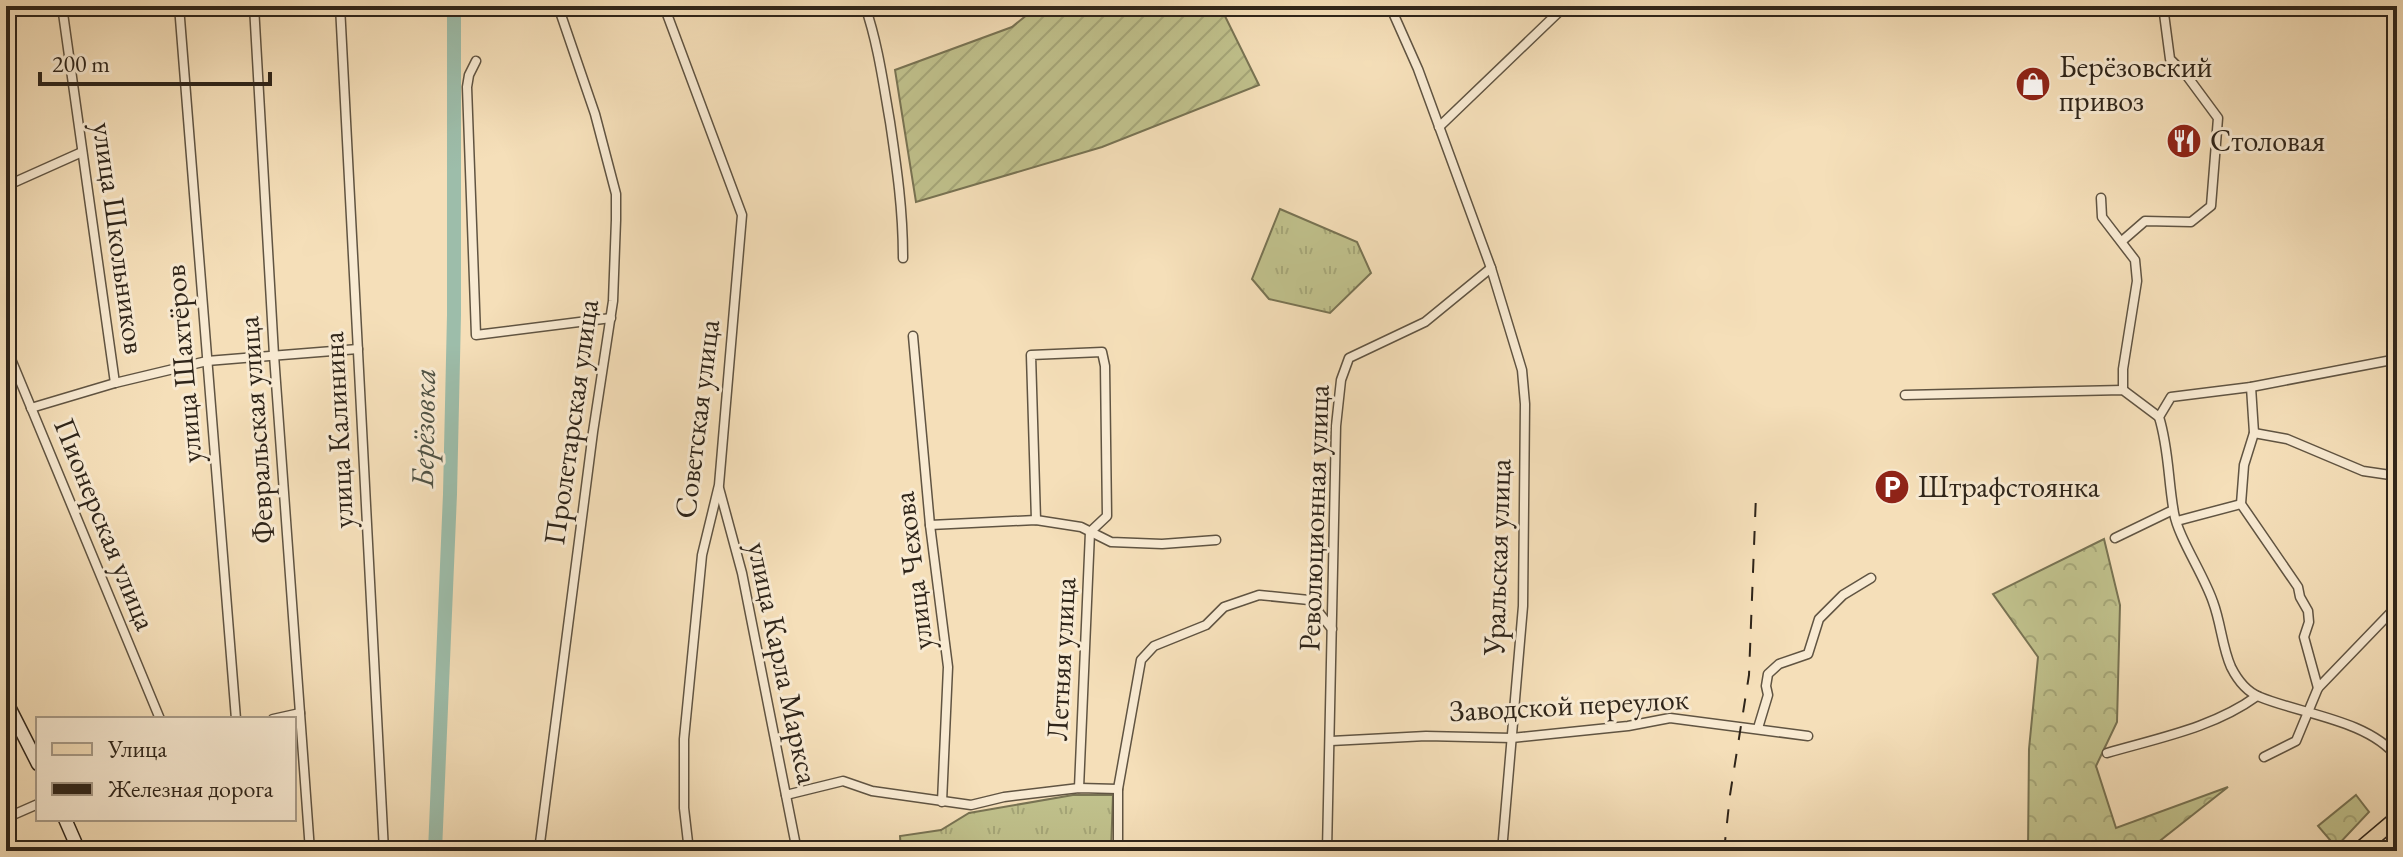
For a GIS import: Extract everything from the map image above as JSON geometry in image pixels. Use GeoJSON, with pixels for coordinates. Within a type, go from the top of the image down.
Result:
{"type":"FeatureCollection","features":[{"type":"Feature","properties":{"kind":"main road"},"geometry":{"type":"LineString","coordinates":[[6,701],[36,760]]}},
{"type":"Feature","properties":{"kind":"main road"},"geometry":{"type":"LineString","coordinates":[[2358,851],[2397,818]]}},
{"type":"Feature","properties":{"kind":"main road"},"geometry":{"type":"LineString","coordinates":[[66,821],[79,851]]}},
{"type":"Feature","properties":{"kind":"street","name":"улица Школьников"},"geometry":{"type":"LineString","coordinates":[[62,6],[115,383]]}},
{"type":"Feature","properties":{"kind":"street","name":"улица Шахтёров"},"geometry":{"type":"LineString","coordinates":[[179,6],[236,717]]}},
{"type":"Feature","properties":{"kind":"street","name":"Февральская улица"},"geometry":{"type":"LineString","coordinates":[[254,6],[274,355],[310,851]]}},
{"type":"Feature","properties":{"kind":"street","name":"улица Калинина"},"geometry":{"type":"LineString","coordinates":[[340,6],[384,851]]}},
{"type":"Feature","properties":{"kind":"street","name":"Пролетарская улица"},"geometry":{"type":"LineString","coordinates":[[539,851],[593,432],[611,318],[616,194],[595,114],[558,6]]}},
{"type":"Feature","properties":{"kind":"street","name":"Советская улица"},"geometry":{"type":"LineString","coordinates":[[664,6],[742,215],[719,485],[702,555],[684,739],[684,808],[689,851]]}},
{"type":"Feature","properties":{"kind":"street"},"geometry":{"type":"LineString","coordinates":[[865,6],[879,59],[903,209],[903,258]]}},
{"type":"Feature","properties":{"kind":"street","name":"Уральская улица"},"geometry":{"type":"LineString","coordinates":[[1390,6],[1491,268],[1522,370],[1525,404],[1523,606],[1502,851]]}},
{"type":"Feature","properties":{"kind":"street"},"geometry":{"type":"LineString","coordinates":[[1439,127],[1565,6]]}},
{"type":"Feature","properties":{"kind":"street"},"geometry":{"type":"LineString","coordinates":[[2122,241],[2145,221],[2191,222],[2211,206],[2218,118],[2187,76],[2170,59],[2163,6]]}},
{"type":"Feature","properties":{"kind":"street"},"geometry":{"type":"LineString","coordinates":[[476,61],[467,87],[476,335],[611,318]]}},
{"type":"Feature","properties":{"kind":"street"},"geometry":{"type":"LineString","coordinates":[[6,186],[82,152]]}},
{"type":"Feature","properties":{"kind":"street"},"geometry":{"type":"LineString","coordinates":[[2101,198],[2102,217],[2135,260],[2137,281],[2123,369],[2123,390]]}},
{"type":"Feature","properties":{"kind":"street","name":"Революционная улица"},"geometry":{"type":"LineString","coordinates":[[1327,851],[1336,426],[1341,380],[1349,358],[1425,322],[1491,268]]}},
{"type":"Feature","properties":{"kind":"street","name":"улица Чехова"},"geometry":{"type":"LineString","coordinates":[[913,336],[930,525],[948,667],[942,802]]}},
{"type":"Feature","properties":{"kind":"street","name":"Пионерская улица"},"geometry":{"type":"LineString","coordinates":[[6,347],[159,717]]}},
{"type":"Feature","properties":{"kind":"street"},"geometry":{"type":"LineString","coordinates":[[31,408],[115,383],[207,361],[358,349]]}},
{"type":"Feature","properties":{"kind":"street"},"geometry":{"type":"LineString","coordinates":[[1036,520],[1031,355],[1102,352],[1105,366],[1107,516],[1090,532]]}},
{"type":"Feature","properties":{"kind":"street"},"geometry":{"type":"LineString","coordinates":[[2159,417],[2171,397],[2251,387],[2397,359]]}},
{"type":"Feature","properties":{"kind":"street"},"geometry":{"type":"LineString","coordinates":[[2251,387],[2254,433],[2244,465],[2241,504],[2298,587],[2308,611],[2309,622],[2304,637],[2318,688]]}},
{"type":"Feature","properties":{"kind":"street"},"geometry":{"type":"LineString","coordinates":[[1905,395],[2123,390],[2159,417],[2167,443],[2173,510],[2214,604],[2230,665],[2240,682],[2257,696],[2351,726],[2390,748],[2397,757]]}},
{"type":"Feature","properties":{"kind":"street"},"geometry":{"type":"LineString","coordinates":[[2254,433],[2287,439],[2363,471],[2397,476]]}},
{"type":"Feature","properties":{"kind":"street","name":"улица Карла Маркса"},"geometry":{"type":"LineString","coordinates":[[719,485],[742,573],[797,851]]}},
{"type":"Feature","properties":{"kind":"street"},"geometry":{"type":"LineString","coordinates":[[2177,521],[2241,504]]}},
{"type":"Feature","properties":{"kind":"street"},"geometry":{"type":"LineString","coordinates":[[2115,538],[2173,510]]}},
{"type":"Feature","properties":{"kind":"street"},"geometry":{"type":"LineString","coordinates":[[930,525],[1036,520],[1081,527],[1111,542],[1162,544],[1216,540]]}},
{"type":"Feature","properties":{"kind":"street","name":"Летняя улица"},"geometry":{"type":"LineString","coordinates":[[1079,788],[1090,532]]}},
{"type":"Feature","properties":{"kind":"street"},"geometry":{"type":"LineString","coordinates":[[1758,728],[1768,695],[1768,674],[1779,664],[1808,654],[1819,619],[1843,595],[1871,578]]}},
{"type":"Feature","properties":{"kind":"street"},"geometry":{"type":"LineString","coordinates":[[1118,851],[1118,789],[1141,660],[1154,646],[1206,625],[1224,607],[1259,595],[1309,600],[1332,630]]}},
{"type":"Feature","properties":{"kind":"street"},"geometry":{"type":"LineString","coordinates":[[2264,757],[2296,741],[2318,688],[2397,606]]}},
{"type":"Feature","properties":{"kind":"street"},"geometry":{"type":"LineString","coordinates":[[2107,753],[2200,726],[2257,696]]}},
{"type":"Feature","properties":{"kind":"street"},"geometry":{"type":"LineString","coordinates":[[282,717],[300,713]]}},
{"type":"Feature","properties":{"kind":"street","name":"Заводской переулок"},"geometry":{"type":"LineString","coordinates":[[1331,741],[1426,736],[1512,738],[1628,726],[1670,718],[1808,736]]}},
{"type":"Feature","properties":{"kind":"street"},"geometry":{"type":"LineString","coordinates":[[786,795],[843,781],[872,791],[971,805],[1004,797],[1079,788],[1118,789]]}},
{"type":"Feature","properties":{"kind":"street"},"geometry":{"type":"LineString","coordinates":[[6,818],[36,805]]}},
{"type":"Feature","properties":{"kind":"green space"},"geometry":{"type":"Polygon","coordinates":[[[1038,6],[1220,6],[1259,85],[1102,147],[916,202],[895,70],[1012,27],[1038,6]]]}},
{"type":"Feature","properties":{"kind":"green space"},"geometry":{"type":"Polygon","coordinates":[[[1280,209],[1357,242],[1371,273],[1330,313],[1269,299],[1252,279],[1280,209]]]}},
{"type":"Feature","properties":{"kind":"green space"},"geometry":{"type":"Polygon","coordinates":[[[2104,539],[2120,605],[2117,722],[2096,766],[2116,828],[2228,787],[2147,851],[2028,851],[2029,749],[2038,657],[1993,594],[2104,539]]]}},
{"type":"Feature","properties":{"kind":"green space"},"geometry":{"type":"Polygon","coordinates":[[[1073,795],[1113,795],[1111,851],[901,851],[900,836],[941,830],[969,813],[1073,795]]]}},
{"type":"Feature","properties":{"kind":"green space"},"geometry":{"type":"Polygon","coordinates":[[[2356,795],[2369,812],[2336,847],[2318,826],[2356,795]]]}},
{"type":"Feature","properties":{"kind":"waterway","name":"Берёзовка"},"geometry":{"type":"LineString","coordinates":[[435,851],[450,494],[454,315],[454,6]]}},
{"type":"Feature","properties":{"kind":"railway"},"geometry":{"type":"LineString","coordinates":[[1724,851],[1749,675],[1756,495]]}},
{"type":"Feature","properties":{"kind":"place","name":"Берёзовский привоз"},"geometry":{"type":"Point","coordinates":[2033,84]}},
{"type":"Feature","properties":{"kind":"place","name":"Столовая"},"geometry":{"type":"Point","coordinates":[2184,141]}},
{"type":"Feature","properties":{"kind":"place","name":"Штрафстоянка"},"geometry":{"type":"Point","coordinates":[1892,487]}}]}
